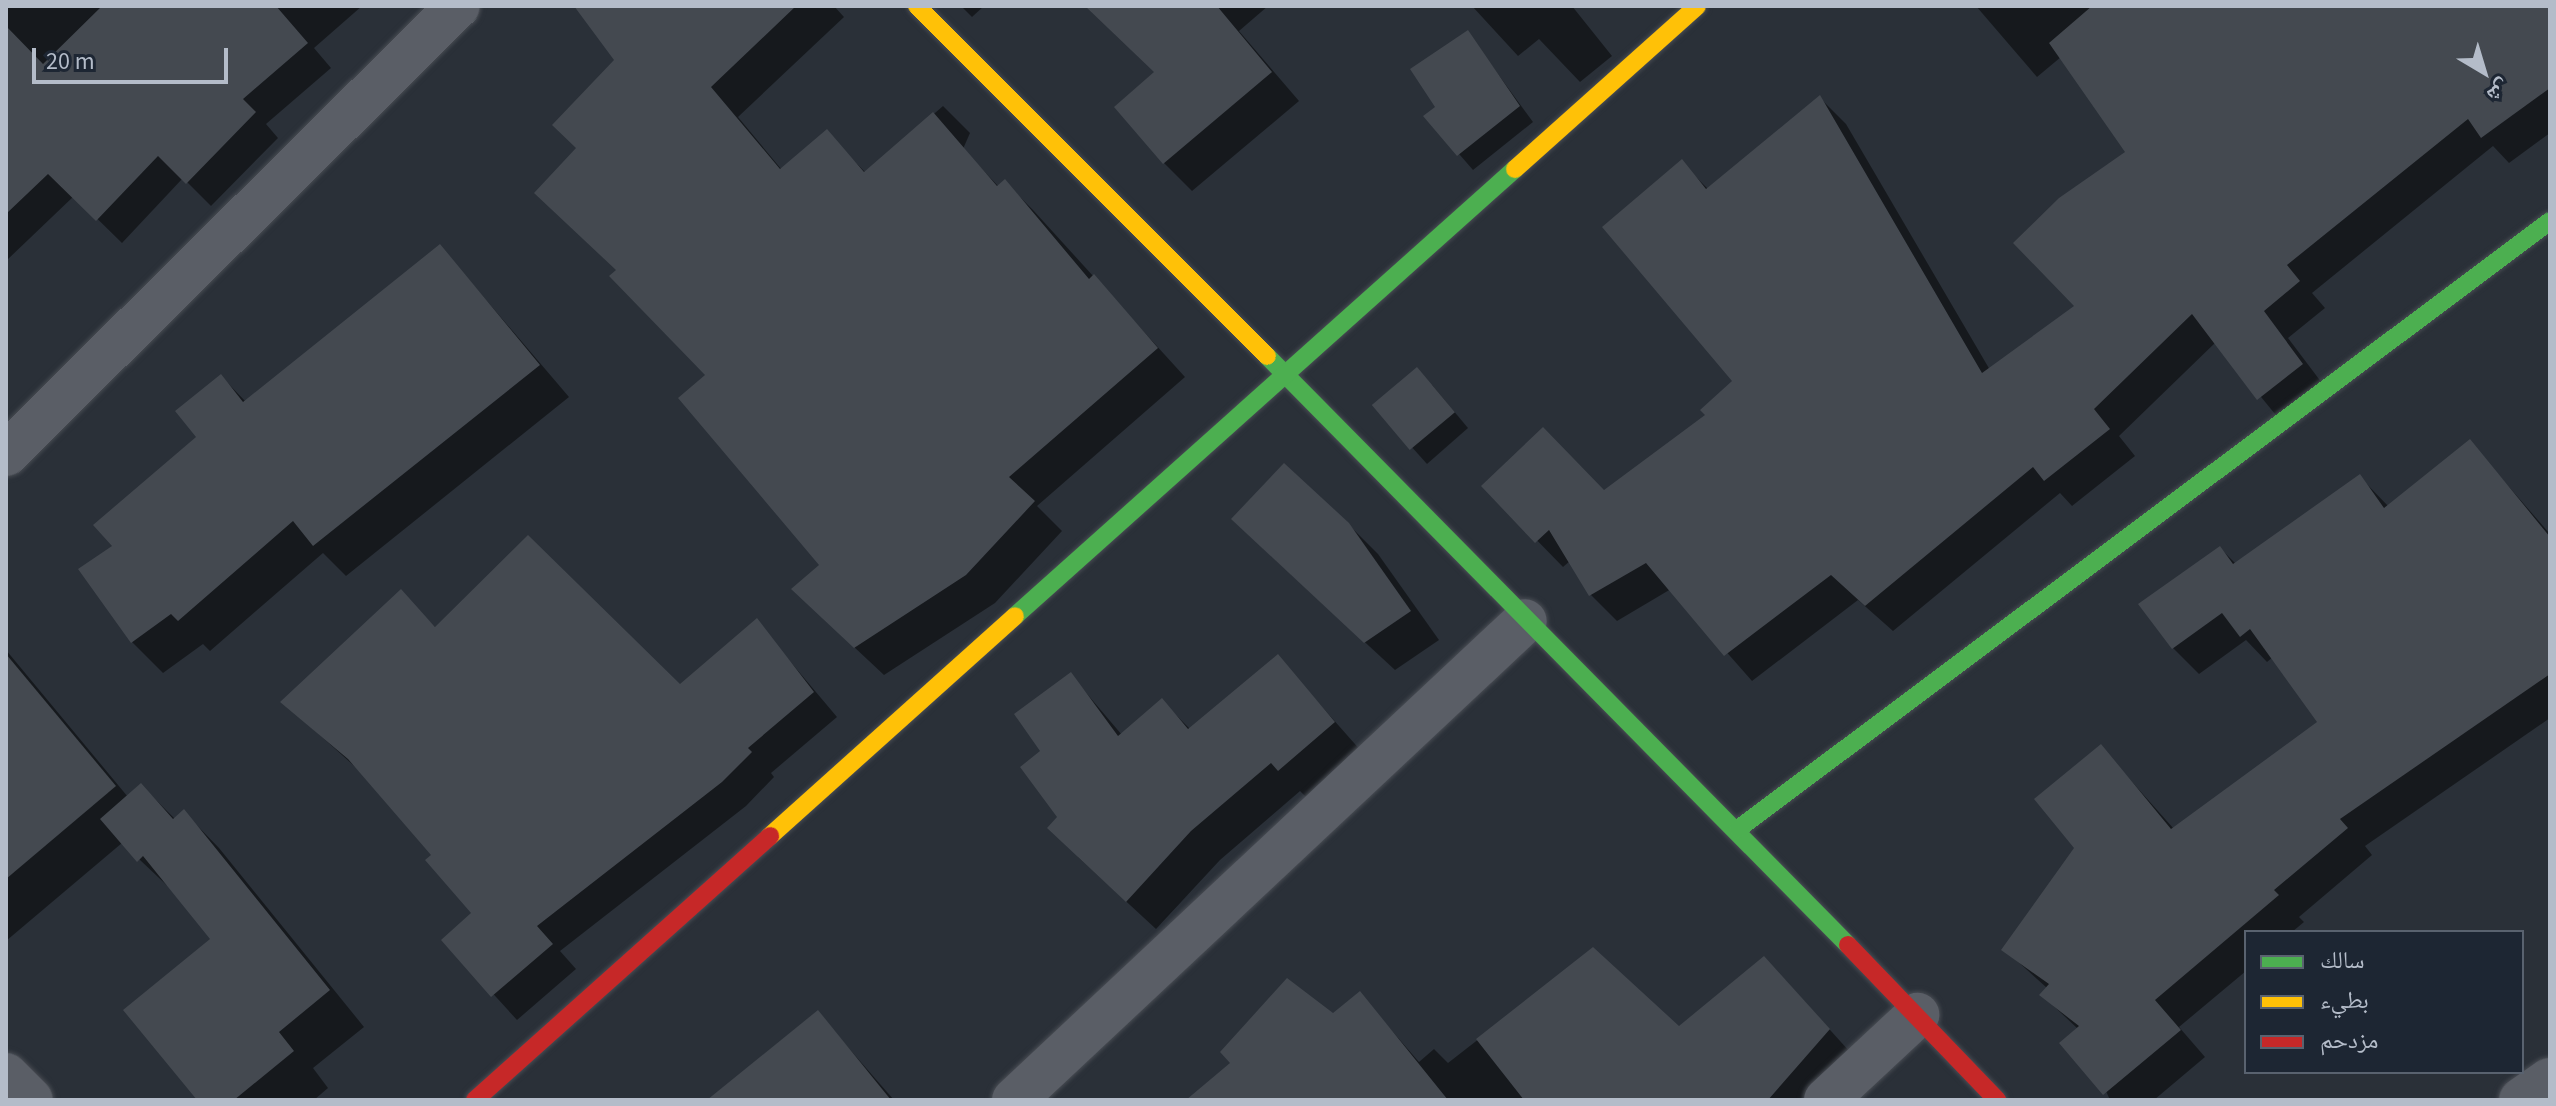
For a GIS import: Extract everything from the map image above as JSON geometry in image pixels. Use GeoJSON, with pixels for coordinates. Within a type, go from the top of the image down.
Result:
{"type":"FeatureCollection","features":[{"type":"Feature","properties":{"kind":"street"},"geometry":{"type":"LineString","coordinates":[[6,454],[458,6]]}},
{"type":"Feature","properties":{"kind":"street"},"geometry":{"type":"LineString","coordinates":[[917,6],[1525,621],[1738,829],[1997,1100]]}},
{"type":"Feature","properties":{"kind":"street"},"geometry":{"type":"LineString","coordinates":[[475,1100],[1285,379],[1697,6]]}},
{"type":"Feature","properties":{"kind":"street"},"geometry":{"type":"LineString","coordinates":[[1738,829],[2550,221]]}},
{"type":"Feature","properties":{"kind":"street"},"geometry":{"type":"LineString","coordinates":[[1014,1100],[1525,621]]}},
{"type":"Feature","properties":{"kind":"street"},"geometry":{"type":"LineString","coordinates":[[1826,1100],[1917,1015]]}},
{"type":"Feature","properties":{"kind":"street"},"geometry":{"type":"LineString","coordinates":[[6,1075],[31,1100]]}},
{"type":"Feature","properties":{"kind":"street"},"geometry":{"type":"LineString","coordinates":[[2521,1100],[2550,1080]]}},
{"type":"Feature","properties":{"kind":"building"},"geometry":{"type":"Polygon","coordinates":[[[102,6],[276,6],[308,43],[243,99],[256,112],[186,184],[158,156],[96,221],[48,174],[6,214],[6,26],[43,64],[102,6]]]}},
{"type":"Feature","properties":{"kind":"building"},"geometry":{"type":"Polygon","coordinates":[[[574,6],[796,6],[711,87],[780,169],[827,129],[864,172],[933,112],[997,186],[1005,179],[1089,279],[1094,274],[1158,348],[1009,477],[1035,501],[966,575],[854,648],[791,589],[819,565],[678,398],[705,375],[609,276],[616,270],[534,193],[576,148],[552,125],[614,60],[574,6]]]}},
{"type":"Feature","properties":{"kind":"building"},"geometry":{"type":"Polygon","coordinates":[[[1085,6],[1217,6],[1272,72],[1163,164],[1114,107],[1154,72],[1085,6]]]}},
{"type":"Feature","properties":{"kind":"building"},"geometry":{"type":"Polygon","coordinates":[[[2092,6],[2550,6],[2550,88],[2481,138],[2468,119],[2287,265],[2300,281],[2264,311],[2303,364],[2257,400],[2192,314],[2094,409],[2110,429],[2044,481],[2033,467],[1865,606],[1831,575],[1724,656],[1646,563],[1589,596],[1549,530],[1535,543],[1481,486],[1543,427],[1604,490],[1705,415],[1700,410],[1732,381],[1602,227],[1682,159],[1706,189],[1820,95],[1982,373],[2074,306],[2013,243],[2059,198],[2125,152],[2049,43],[2092,6]]]}},
{"type":"Feature","properties":{"kind":"building"},"geometry":{"type":"Polygon","coordinates":[[[1468,30],[1520,106],[1457,156],[1423,116],[1435,107],[1410,69],[1468,30]]]}},
{"type":"Feature","properties":{"kind":"building"},"geometry":{"type":"Polygon","coordinates":[[[440,244],[540,365],[313,546],[293,521],[178,621],[171,614],[131,643],[78,569],[112,546],[93,525],[196,437],[175,411],[221,374],[243,402],[440,244]]]}},
{"type":"Feature","properties":{"kind":"building"},"geometry":{"type":"Polygon","coordinates":[[[1417,367],[1455,412],[1410,450],[1372,405],[1417,367]]]}},
{"type":"Feature","properties":{"kind":"building"},"geometry":{"type":"Polygon","coordinates":[[[2470,439],[2550,537],[2550,674],[2340,819],[2348,828],[2274,890],[2279,895],[2155,1000],[2181,1030],[2103,1095],[2059,1043],[2079,1026],[2039,995],[2049,984],[2001,950],[2074,848],[2034,799],[2101,744],[2171,829],[2317,722],[2250,629],[2240,637],[2222,613],[2172,649],[2138,604],[2220,546],[2233,564],[2360,474],[2384,508],[2470,439]]]}},
{"type":"Feature","properties":{"kind":"building"},"geometry":{"type":"Polygon","coordinates":[[[1284,463],[1349,523],[1411,611],[1364,643],[1231,519],[1284,463]]]}},
{"type":"Feature","properties":{"kind":"building"},"geometry":{"type":"Polygon","coordinates":[[[528,535],[680,684],[757,618],[814,692],[748,748],[752,752],[722,782],[537,926],[553,944],[491,997],[441,940],[471,913],[425,860],[431,855],[348,759],[280,702],[401,589],[435,627],[528,535]]]}},
{"type":"Feature","properties":{"kind":"building"},"geometry":{"type":"Polygon","coordinates":[[[6,654],[116,786],[6,879],[6,654]]]}},
{"type":"Feature","properties":{"kind":"building"},"geometry":{"type":"Polygon","coordinates":[[[1278,654],[1335,722],[1278,771],[1271,763],[1191,831],[1126,902],[1047,828],[1057,817],[1020,767],[1040,751],[1014,714],[1071,672],[1118,736],[1162,698],[1188,729],[1278,654]]]}},
{"type":"Feature","properties":{"kind":"building"},"geometry":{"type":"Polygon","coordinates":[[[141,783],[173,819],[184,809],[330,990],[279,1032],[294,1051],[234,1100],[197,1100],[123,1010],[210,939],[143,856],[137,862],[100,819],[141,783]]]}},
{"type":"Feature","properties":{"kind":"building"},"geometry":{"type":"Polygon","coordinates":[[[1593,947],[1679,1026],[1764,956],[1830,1029],[1768,1100],[1524,1100],[1476,1039],[1593,947]]]}},
{"type":"Feature","properties":{"kind":"building"},"geometry":{"type":"Polygon","coordinates":[[[1287,978],[1333,1013],[1360,991],[1448,1100],[1186,1100],[1230,1063],[1220,1052],[1287,978]]]}},
{"type":"Feature","properties":{"kind":"building"},"geometry":{"type":"Polygon","coordinates":[[[818,1010],[891,1100],[707,1100],[818,1010]]]}},
{"type":"Feature","properties":{"kind":"traffic: fast"},"geometry":{"type":"LineString","coordinates":[[1015,616],[1515,169]]}},
{"type":"Feature","properties":{"kind":"traffic: fast"},"geometry":{"type":"LineString","coordinates":[[1738,829],[2550,221]]}},
{"type":"Feature","properties":{"kind":"traffic: fast"},"geometry":{"type":"LineString","coordinates":[[1267,356],[1848,945]]}},
{"type":"Feature","properties":{"kind":"traffic: slow"},"geometry":{"type":"LineString","coordinates":[[917,6],[1267,356]]}},
{"type":"Feature","properties":{"kind":"traffic: slow"},"geometry":{"type":"LineString","coordinates":[[1515,169],[1697,6]]}},
{"type":"Feature","properties":{"kind":"traffic: slow"},"geometry":{"type":"LineString","coordinates":[[770,836],[1015,616]]}},
{"type":"Feature","properties":{"kind":"traffic: jam"},"geometry":{"type":"LineString","coordinates":[[475,1100],[770,836]]}},
{"type":"Feature","properties":{"kind":"traffic: jam"},"geometry":{"type":"LineString","coordinates":[[1848,945],[1997,1100]]}}]}
